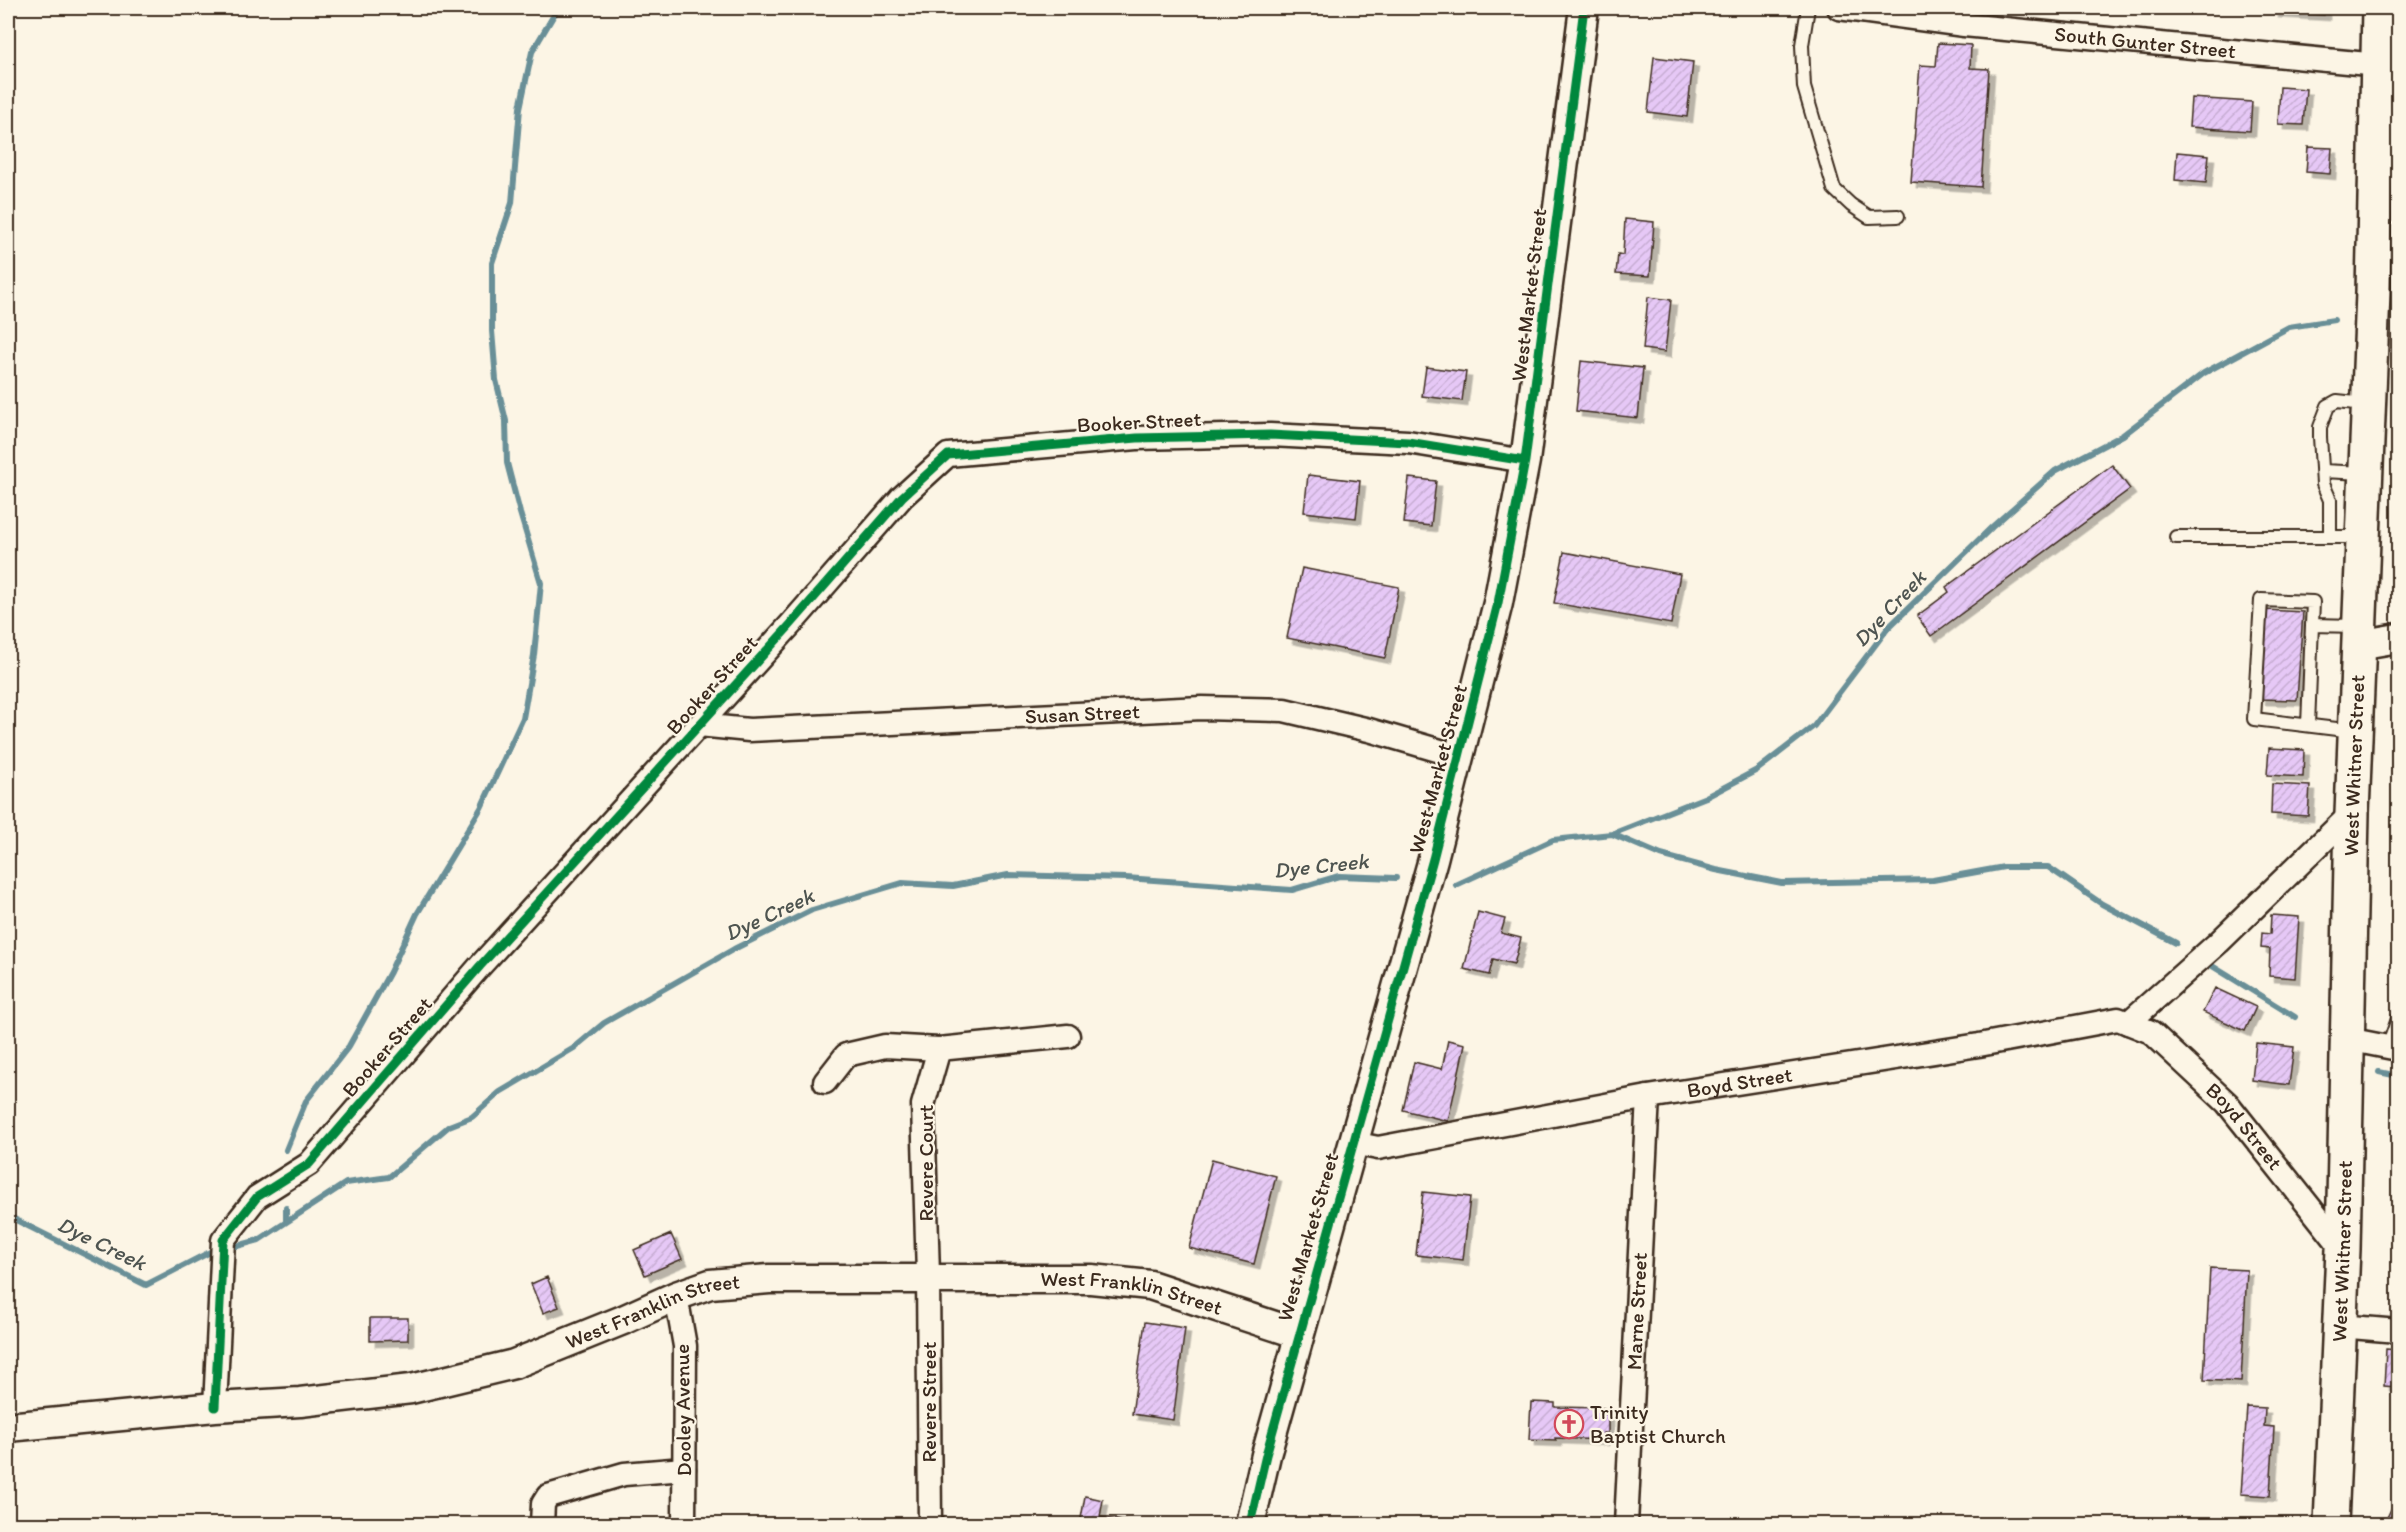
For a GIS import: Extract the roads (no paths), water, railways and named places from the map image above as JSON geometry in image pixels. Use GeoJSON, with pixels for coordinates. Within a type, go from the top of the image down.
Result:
{"type":"FeatureCollection","features":[{"type":"Feature","properties":{"kind":"main road","name":"West Whitner Street"},"geometry":{"type":"LineString","coordinates":[[2331,1524],[2343,1249],[2358,635],[2383,66],[2379,8]]}},
{"type":"Feature","properties":{"kind":"street","name":"West Market Street"},"geometry":{"type":"LineString","coordinates":[[1250,1524],[1299,1334],[1461,757],[1498,603],[1526,461],[1584,8]]}},
{"type":"Feature","properties":{"kind":"street","name":"South Gunter Street"},"geometry":{"type":"LineString","coordinates":[[1839,8],[1964,25],[2383,66]]}},
{"type":"Feature","properties":{"kind":"street","name":"Booker Street"},"geometry":{"type":"LineString","coordinates":[[214,1407],[222,1240],[257,1197],[309,1164],[480,966],[791,624],[902,497],[948,455],[1137,438],[1270,435],[1408,442],[1526,461]]}},
{"type":"Feature","properties":{"kind":"street"},"geometry":{"type":"LineString","coordinates":[[2358,635],[2398,638]]}},
{"type":"Feature","properties":{"kind":"street","name":"Susan Street"},"geometry":{"type":"LineString","coordinates":[[699,725],[749,730],[1202,708],[1284,710],[1369,730],[1461,757]]}},
{"type":"Feature","properties":{"kind":"street"},"geometry":{"type":"LineString","coordinates":[[2128,1023],[2219,942],[2352,813]]}},
{"type":"Feature","properties":{"kind":"street","name":"Boyd Street"},"geometry":{"type":"LineString","coordinates":[[1353,1143],[1378,1148],[1648,1097],[1979,1045],[2118,1019],[2151,1032],[2227,1103],[2343,1249]]}},
{"type":"Feature","properties":{"kind":"street"},"geometry":{"type":"LineString","coordinates":[[825,1082],[846,1055],[885,1046],[939,1049],[1068,1036]]}},
{"type":"Feature","properties":{"kind":"street"},"geometry":{"type":"LineString","coordinates":[[2347,1039],[2393,1048]]}},
{"type":"Feature","properties":{"kind":"street","name":"Revere Court"},"geometry":{"type":"LineString","coordinates":[[928,1279],[923,1105],[939,1049]]}},
{"type":"Feature","properties":{"kind":"street","name":"Marne Street"},"geometry":{"type":"LineString","coordinates":[[1626,1524],[1648,1097]]}},
{"type":"Feature","properties":{"kind":"street","name":"West Franklin Street"},"geometry":{"type":"LineString","coordinates":[[8,1427],[214,1407],[300,1402],[411,1389],[514,1364],[710,1284],[769,1279],[1091,1279],[1150,1285],[1299,1334]]}},
{"type":"Feature","properties":{"kind":"street","name":"Revere Street"},"geometry":{"type":"LineString","coordinates":[[928,1279],[930,1524]]}},
{"type":"Feature","properties":{"kind":"street","name":"Dooley Avenue"},"geometry":{"type":"LineString","coordinates":[[676,1296],[685,1346],[684,1524]]}},
{"type":"Feature","properties":{"kind":"street"},"geometry":{"type":"LineString","coordinates":[[2339,1326],[2398,1331]]}},
{"type":"Feature","properties":{"kind":"street"},"geometry":{"type":"LineString","coordinates":[[543,1524],[543,1504],[548,1496],[624,1474],[684,1469]]}},
{"type":"Feature","properties":{"kind":"lane"},"geometry":{"type":"LineString","coordinates":[[1808,8],[1802,45],[1804,87],[1834,189],[1851,206],[1869,217],[1898,216]]}},
{"type":"Feature","properties":{"kind":"lane"},"geometry":{"type":"LineString","coordinates":[[2330,537],[2330,500],[2322,471],[2320,427],[2328,406],[2337,401],[2367,404]]}},
{"type":"Feature","properties":{"kind":"lane"},"geometry":{"type":"LineString","coordinates":[[2322,471],[2365,474]]}},
{"type":"Feature","properties":{"kind":"lane"},"geometry":{"type":"LineString","coordinates":[[2176,537],[2362,537]]}},
{"type":"Feature","properties":{"kind":"lane"},"geometry":{"type":"LineString","coordinates":[[2308,725],[2305,664],[2313,602],[2261,600],[2260,662],[2254,719],[2355,732]]}},
{"type":"Feature","properties":{"kind":"lane"},"geometry":{"type":"LineString","coordinates":[[2308,634],[2358,635]]}},
{"type":"Feature","properties":{"kind":"lane"},"geometry":{"type":"LineString","coordinates":[[2393,1048],[2398,1019]]}},
{"type":"Feature","properties":{"kind":"waterway"},"geometry":{"type":"LineString","coordinates":[[286,1150],[306,1101],[349,1046],[390,972],[417,914],[481,808],[523,718],[534,655],[541,583],[507,463],[506,421],[496,380],[492,331],[492,263],[512,203],[520,108],[532,52],[558,8]]}},
{"type":"Feature","properties":{"kind":"waterway","name":"Dye Creek"},"geometry":{"type":"LineString","coordinates":[[1456,885],[1553,840],[1612,834],[1706,797],[1757,770],[1814,726],[1888,628],[1992,527],[2055,471],[2123,435],[2204,373],[2289,327],[2334,320]]}},
{"type":"Feature","properties":{"kind":"waterway"},"geometry":{"type":"LineString","coordinates":[[1612,834],[1661,855],[1716,870],[1782,883],[1933,880],[2004,867],[2048,867],[2102,904],[2176,943]]}},
{"type":"Feature","properties":{"kind":"waterway","name":"Dye Creek"},"geometry":{"type":"LineString","coordinates":[[237,1246],[259,1240],[346,1183],[389,1177],[449,1126],[472,1117],[500,1092],[574,1048],[604,1023],[734,949],[812,910],[902,883],[953,886],[1008,875],[1126,878],[1292,890],[1339,876],[1396,878]]}},
{"type":"Feature","properties":{"kind":"waterway"},"geometry":{"type":"LineString","coordinates":[[2209,964],[2295,1017]]}},
{"type":"Feature","properties":{"kind":"waterway"},"geometry":{"type":"LineString","coordinates":[[2379,1072],[2398,1076]]}},
{"type":"Feature","properties":{"kind":"waterway"},"geometry":{"type":"LineString","coordinates":[[286,1208],[286,1222]]}},
{"type":"Feature","properties":{"kind":"waterway","name":"Dye Creek"},"geometry":{"type":"LineString","coordinates":[[8,1216],[146,1285],[212,1251]]}},
{"type":"Feature","properties":{"kind":"place","name":"Trinity Baptist Church"},"geometry":{"type":"Point","coordinates":[1569,1424]}}]}
